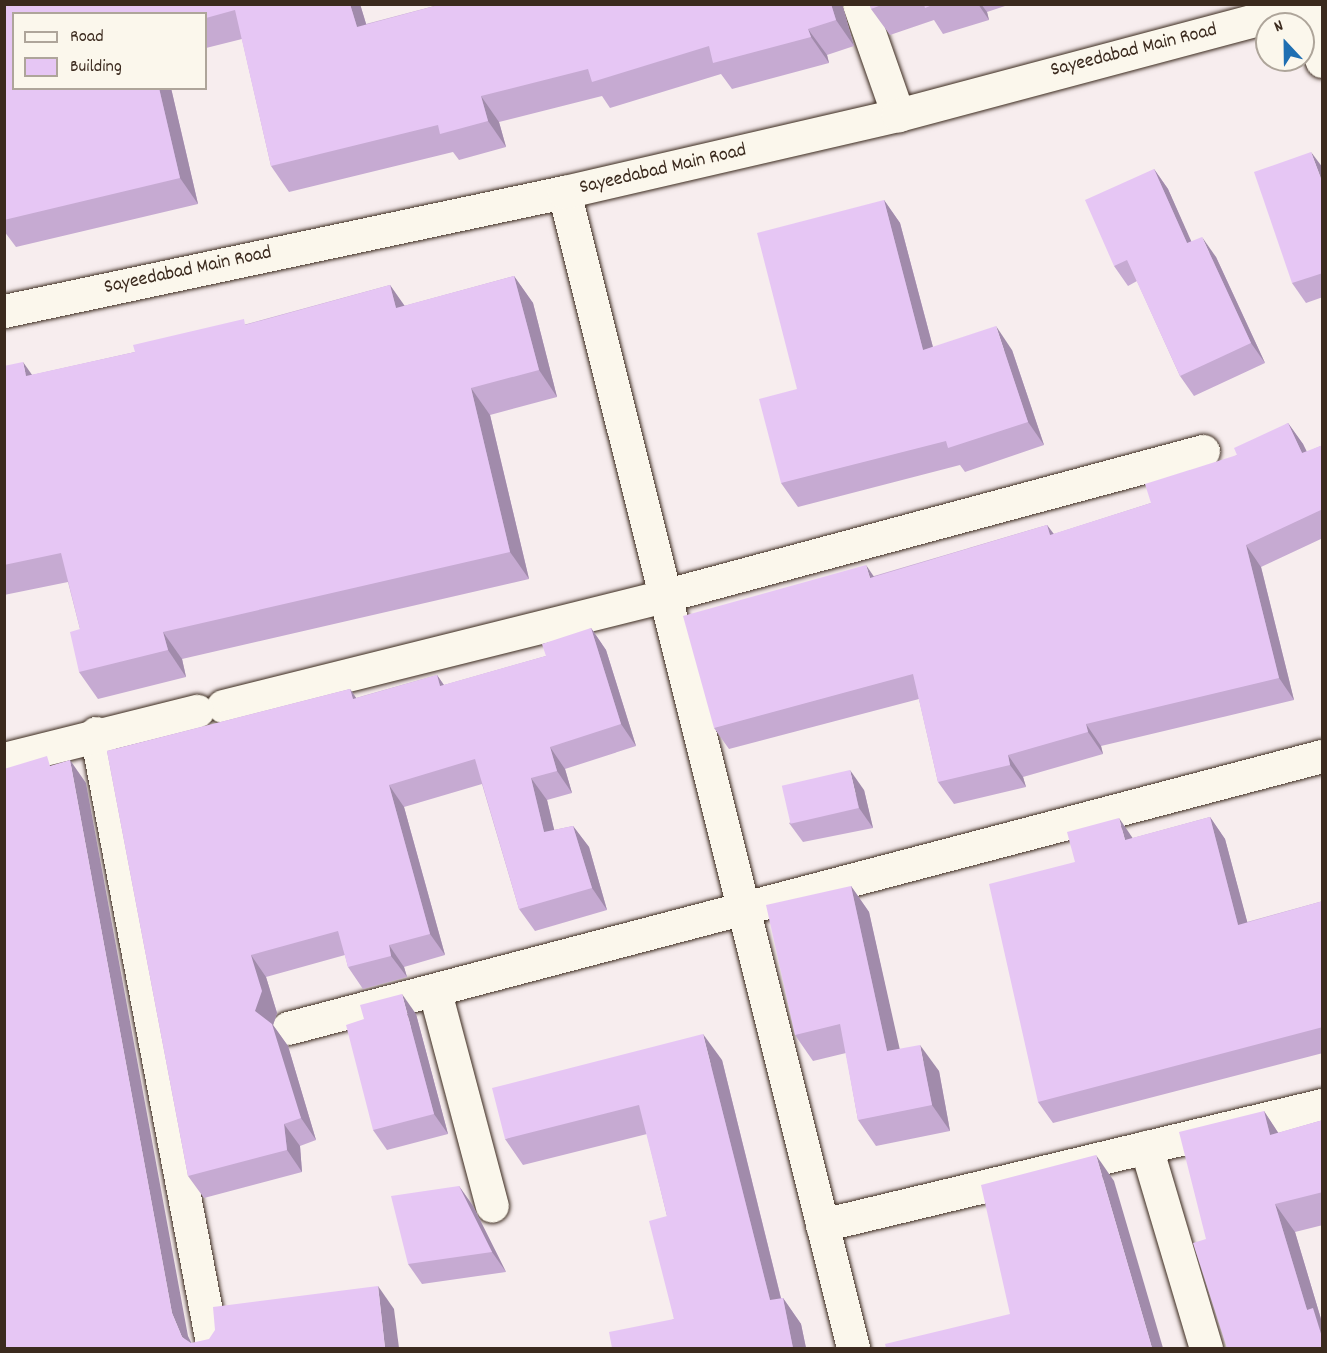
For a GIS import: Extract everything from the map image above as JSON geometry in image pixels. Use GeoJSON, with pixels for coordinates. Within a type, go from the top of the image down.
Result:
{"type":"FeatureCollection","features":[{"type":"Feature","properties":{"kind":"street"},"geometry":{"type":"LineString","coordinates":[[859,4],[898,115]]}},
{"type":"Feature","properties":{"kind":"street"},"geometry":{"type":"LineString","coordinates":[[1308,6],[1323,61]]}},
{"type":"Feature","properties":{"kind":"street","name":"Sayeedabad Main Road"},"geometry":{"type":"LineString","coordinates":[[4,311],[564,192],[898,115],[1308,6]]}},
{"type":"Feature","properties":{"kind":"street"},"geometry":{"type":"LineString","coordinates":[[564,192],[667,595],[740,912],[853,1348]]}},
{"type":"Feature","properties":{"kind":"street"},"geometry":{"type":"LineString","coordinates":[[4,759],[96,734],[667,595],[1203,451]]}},
{"type":"Feature","properties":{"kind":"street"},"geometry":{"type":"LineString","coordinates":[[96,734],[213,1348]]}},
{"type":"Feature","properties":{"kind":"street"},"geometry":{"type":"LineString","coordinates":[[288,1028],[740,912],[1323,756]]}},
{"type":"Feature","properties":{"kind":"street"},"geometry":{"type":"LineString","coordinates":[[435,992],[492,1206]]}},
{"type":"Feature","properties":{"kind":"street"},"geometry":{"type":"LineString","coordinates":[[822,1225],[1323,1105]]}},
{"type":"Feature","properties":{"kind":"street"},"geometry":{"type":"LineString","coordinates":[[1146,1147],[1206,1348]]}},
{"type":"Feature","properties":{"kind":"building"},"geometry":{"type":"Polygon","coordinates":[[[4,4],[350,4],[357,27],[442,4],[831,4],[836,20],[808,29],[811,37],[713,63],[709,46],[592,82],[588,69],[481,96],[488,121],[440,134],[438,125],[271,166],[235,10],[207,18],[207,12],[12,12],[12,90],[159,90],[180,178],[4,220],[4,4]]]}},
{"type":"Feature","properties":{"kind":"building"},"geometry":{"type":"Polygon","coordinates":[[[870,4],[884,4],[871,9],[870,4]]]}},
{"type":"Feature","properties":{"kind":"building"},"geometry":{"type":"Polygon","coordinates":[[[1311,152],[1323,184],[1323,273],[1292,283],[1254,172],[1311,152]]]}},
{"type":"Feature","properties":{"kind":"building"},"geometry":{"type":"Polygon","coordinates":[[[1154,169],[1187,243],[1202,237],[1251,343],[1180,376],[1127,260],[1114,266],[1085,200],[1154,169]]]}},
{"type":"Feature","properties":{"kind":"building"},"geometry":{"type":"Polygon","coordinates":[[[884,200],[923,350],[996,326],[1028,422],[948,448],[946,441],[781,483],[759,399],[797,389],[757,233],[884,200]]]}},
{"type":"Feature","properties":{"kind":"building"},"geometry":{"type":"Polygon","coordinates":[[[514,276],[539,370],[471,388],[510,552],[163,632],[168,650],[79,672],[70,632],[80,629],[61,553],[4,565],[4,366],[23,362],[26,376],[135,352],[133,345],[244,319],[245,325],[390,285],[396,308],[514,276]]]}},
{"type":"Feature","properties":{"kind":"building"},"geometry":{"type":"Polygon","coordinates":[[[1288,423],[1302,453],[1323,445],[1323,509],[1246,545],[1279,678],[1086,724],[1088,732],[1008,755],[1010,765],[938,782],[913,674],[714,728],[683,616],[866,565],[870,578],[1047,525],[1050,535],[1151,503],[1145,484],[1237,455],[1234,448],[1288,423]]]}},
{"type":"Feature","properties":{"kind":"building"},"geometry":{"type":"Polygon","coordinates":[[[591,628],[621,724],[550,747],[557,771],[531,778],[544,832],[573,826],[592,888],[519,909],[475,759],[389,785],[430,934],[389,945],[391,956],[348,967],[338,931],[251,955],[262,991],[255,1011],[272,1024],[301,1118],[284,1124],[287,1150],[188,1176],[107,751],[350,689],[353,699],[437,675],[440,686],[546,656],[542,644],[591,628]]]}},
{"type":"Feature","properties":{"kind":"building"},"geometry":{"type":"Polygon","coordinates":[[[47,756],[50,766],[70,760],[172,1313],[182,1337],[191,1343],[209,1339],[215,1330],[213,1307],[378,1286],[385,1348],[4,1348],[4,769],[47,756]]]}},
{"type":"Feature","properties":{"kind":"building"},"geometry":{"type":"Polygon","coordinates":[[[850,770],[859,808],[791,824],[782,786],[850,770]]]}},
{"type":"Feature","properties":{"kind":"building"},"geometry":{"type":"Polygon","coordinates":[[[1210,817],[1238,925],[1323,901],[1323,1027],[1038,1102],[989,884],[1075,862],[1067,832],[1119,818],[1125,840],[1210,817]]]}},
{"type":"Feature","properties":{"kind":"building"},"geometry":{"type":"Polygon","coordinates":[[[851,886],[887,1051],[920,1045],[932,1105],[858,1120],[840,1024],[795,1035],[766,905],[851,886]]]}},
{"type":"Feature","properties":{"kind":"building"},"geometry":{"type":"Polygon","coordinates":[[[402,994],[434,1114],[373,1130],[346,1025],[364,1019],[360,1005],[402,994]]]}},
{"type":"Feature","properties":{"kind":"building"},"geometry":{"type":"Polygon","coordinates":[[[703,1034],[770,1300],[783,1298],[793,1348],[612,1348],[609,1332],[674,1319],[649,1221],[667,1216],[639,1105],[505,1139],[492,1088],[703,1034]]]}},
{"type":"Feature","properties":{"kind":"building"},"geometry":{"type":"Polygon","coordinates":[[[1264,1111],[1270,1135],[1323,1120],[1323,1192],[1275,1204],[1307,1310],[1313,1308],[1323,1340],[1323,1348],[1227,1348],[1193,1243],[1206,1239],[1179,1132],[1264,1111]]]}},
{"type":"Feature","properties":{"kind":"building"},"geometry":{"type":"Polygon","coordinates":[[[1096,1155],[1152,1348],[886,1348],[885,1344],[1010,1314],[981,1185],[1096,1155]]]}},
{"type":"Feature","properties":{"kind":"building"},"geometry":{"type":"Polygon","coordinates":[[[459,1186],[492,1252],[408,1264],[391,1196],[459,1186]]]}}]}
